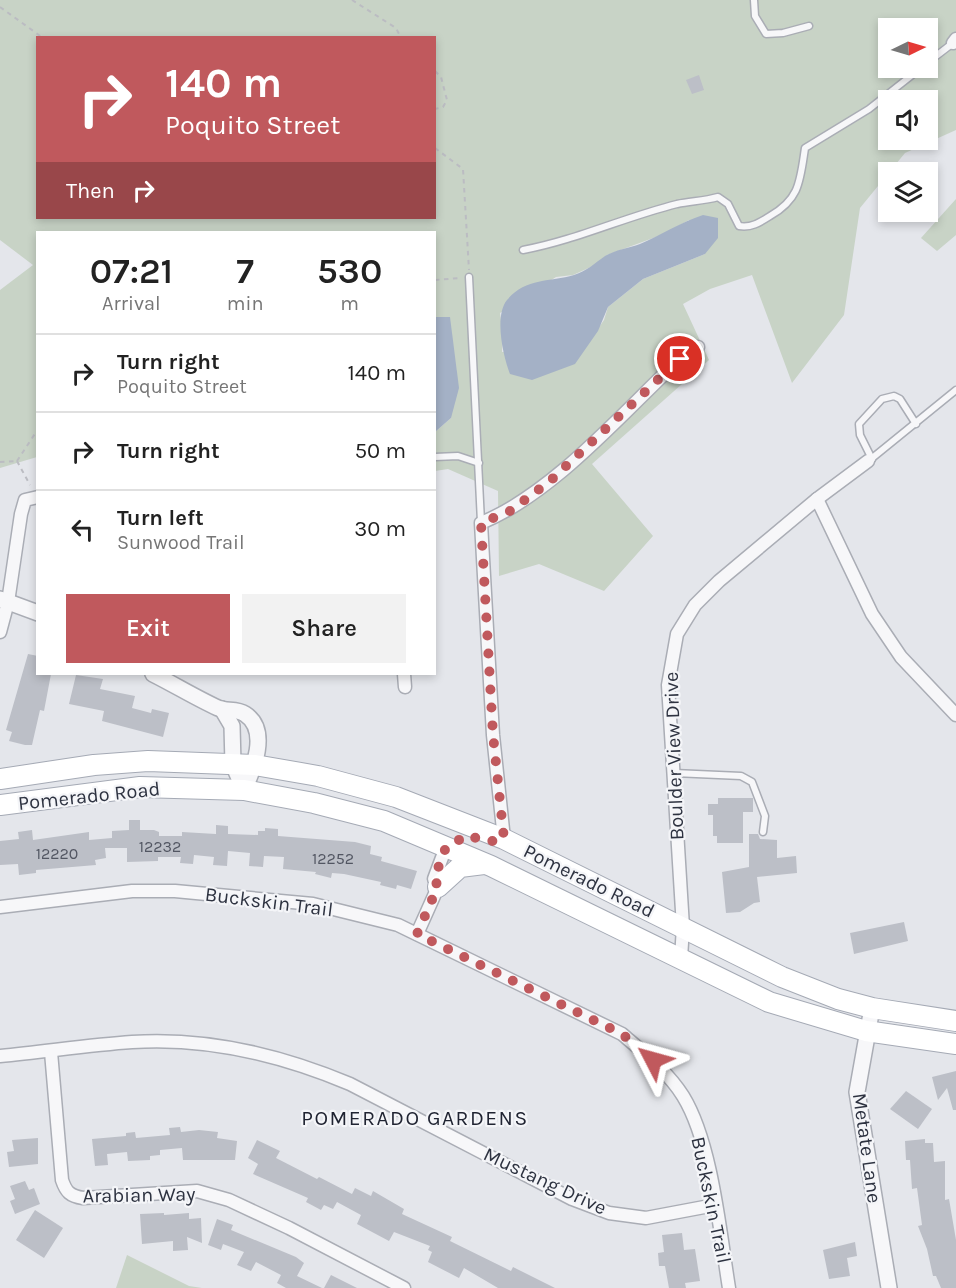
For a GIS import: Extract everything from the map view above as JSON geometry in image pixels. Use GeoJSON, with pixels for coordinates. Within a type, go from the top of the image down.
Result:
{"type":"FeatureCollection","features":[{"type":"Feature","properties":{"kind":"main road","name":"Pomerado Road"},"geometry":{"type":"LineString","coordinates":[[0,779],[94,765],[148,761],[255,765],[318,776],[396,796],[504,839],[782,977],[838,999],[872,1008],[956,1021]]}},
{"type":"Feature","properties":{"kind":"main road","name":"Pomerado Road"},"geometry":{"type":"LineString","coordinates":[[0,805],[140,787],[244,790],[314,803],[384,821],[485,864],[769,1002],[866,1031],[956,1044]]}},
{"type":"Feature","properties":{"kind":"main road"},"geometry":{"type":"LineString","coordinates":[[446,847],[468,835],[486,842],[504,839]]}},
{"type":"Feature","properties":{"kind":"main road"},"geometry":{"type":"LineString","coordinates":[[438,886],[460,867],[485,864]]}},
{"type":"Feature","properties":{"kind":"street"},"geometry":{"type":"LineString","coordinates":[[504,839],[493,735],[481,523],[510,511],[549,482],[680,359],[698,347]]}},
{"type":"Feature","properties":{"kind":"street","name":"Boulder View Drive"},"geometry":{"type":"LineString","coordinates":[[681,958],[683,927],[668,685],[678,634],[695,605],[718,581],[817,499],[870,460]]}},
{"type":"Feature","properties":{"kind":"street"},"geometry":{"type":"LineString","coordinates":[[0,632],[21,514],[25,500],[36,497]]}},
{"type":"Feature","properties":{"kind":"street"},"geometry":{"type":"LineString","coordinates":[[817,499],[872,614],[901,657],[956,715]]}},
{"type":"Feature","properties":{"kind":"street"},"geometry":{"type":"LineString","coordinates":[[4,600],[36,613]]}},
{"type":"Feature","properties":{"kind":"street"},"geometry":{"type":"LineString","coordinates":[[155,675],[222,709],[235,709],[246,714],[254,724],[258,749],[255,765],[244,790]]}},
{"type":"Feature","properties":{"kind":"street"},"geometry":{"type":"LineString","coordinates":[[404,675],[405,687]]}},
{"type":"Feature","properties":{"kind":"street"},"geometry":{"type":"LineString","coordinates":[[222,709],[232,726],[233,764],[244,790]]}},
{"type":"Feature","properties":{"kind":"street"},"geometry":{"type":"LineString","coordinates":[[417,934],[438,886],[434,879],[446,847]]}},
{"type":"Feature","properties":{"kind":"street","name":"Buckskin Trail"},"geometry":{"type":"LineString","coordinates":[[0,907],[132,891],[175,891],[313,904],[398,925],[622,1034],[653,1060],[683,1097],[702,1142],[729,1288]]}},
{"type":"Feature","properties":{"kind":"street","name":"Metate Lane"},"geometry":{"type":"LineString","coordinates":[[872,1008],[866,1031],[857,1092],[889,1288]]}},
{"type":"Feature","properties":{"kind":"street","name":"Mustang Drive"},"geometry":{"type":"LineString","coordinates":[[0,1056],[132,1042],[170,1041],[250,1051],[315,1069],[350,1084],[572,1199],[609,1213],[646,1218],[715,1205]]}},
{"type":"Feature","properties":{"kind":"street","name":"Arabian Way"},"geometry":{"type":"LineString","coordinates":[[51,1052],[62,1180],[66,1190],[72,1196],[83,1198],[197,1191],[229,1200],[289,1228],[404,1288]]}},
{"type":"Feature","properties":{"kind":"lane"},"geometry":{"type":"LineString","coordinates":[[754,0],[755,16],[766,34],[783,33],[809,26]]}},
{"type":"Feature","properties":{"kind":"lane"},"geometry":{"type":"LineString","coordinates":[[938,54],[955,41]]}},
{"type":"Feature","properties":{"kind":"lane"},"geometry":{"type":"LineString","coordinates":[[523,250],[554,245],[679,203],[703,202],[718,197],[728,204],[739,226],[748,227],[759,223],[787,206],[797,190],[805,148],[869,109],[908,78]]}},
{"type":"Feature","properties":{"kind":"lane"},"geometry":{"type":"LineString","coordinates":[[469,277],[480,463],[481,523]]}},
{"type":"Feature","properties":{"kind":"lane"},"geometry":{"type":"LineString","coordinates":[[916,424],[900,399],[894,396],[882,399],[859,423],[860,435],[870,460],[916,424],[956,390]]}},
{"type":"Feature","properties":{"kind":"lane"},"geometry":{"type":"LineString","coordinates":[[436,457],[458,456],[480,463]]}},
{"type":"Feature","properties":{"kind":"lane"},"geometry":{"type":"LineString","coordinates":[[673,773],[741,776],[752,782],[765,816],[763,832]]}},
{"type":"Feature","properties":{"kind":"path"},"geometry":{"type":"LineString","coordinates":[[352,0],[396,28],[400,36]]}},
{"type":"Feature","properties":{"kind":"path"},"geometry":{"type":"LineString","coordinates":[[0,7],[40,36]]}},
{"type":"Feature","properties":{"kind":"path"},"geometry":{"type":"LineString","coordinates":[[436,72],[441,77],[447,100],[443,107],[436,109]]}},
{"type":"Feature","properties":{"kind":"path"},"geometry":{"type":"LineString","coordinates":[[436,149],[463,169],[469,277],[436,280]]}},
{"type":"Feature","properties":{"kind":"path"},"geometry":{"type":"LineString","coordinates":[[17,461],[36,432]]}},
{"type":"Feature","properties":{"kind":"path"},"geometry":{"type":"LineString","coordinates":[[0,462],[17,461]]}},
{"type":"Feature","properties":{"kind":"path"},"geometry":{"type":"LineString","coordinates":[[17,461],[36,497]]}},
{"type":"Feature","properties":{"kind":"shaded area"},"geometry":{"type":"Polygon","coordinates":[[[0,0],[956,0],[956,130],[938,138],[938,90],[878,90],[878,150],[912,150],[905,153],[898,162],[878,162],[878,186],[860,208],[844,315],[792,383],[752,275],[710,289],[683,304],[709,360],[592,464],[653,536],[604,591],[539,564],[499,576],[498,491],[448,469],[436,471],[436,431],[451,418],[450,318],[436,317],[436,231],[36,231],[36,457],[0,468],[0,290],[33,265],[0,240],[0,0]],[[689,220],[664,234],[607,255],[593,266],[573,275],[556,277],[500,313],[503,334],[502,352],[588,343],[604,320],[608,307],[643,279],[705,254],[689,220]]]}},
{"type":"Feature","properties":{"kind":"shaded area"},"geometry":{"type":"Polygon","coordinates":[[[956,199],[956,235],[937,251],[921,238],[935,222],[938,222],[938,219],[956,199]]]}},
{"type":"Feature","properties":{"kind":"shaded area"},"geometry":{"type":"Polygon","coordinates":[[[127,1255],[189,1286],[202,1288],[116,1288],[127,1255]]]}},
{"type":"Feature","properties":{"kind":"water"},"geometry":{"type":"Polygon","coordinates":[[[703,215],[718,218],[718,238],[705,254],[643,279],[608,307],[598,331],[575,364],[532,380],[510,374],[500,326],[503,307],[514,293],[530,284],[579,273],[609,254],[640,244],[703,215]]]}},
{"type":"Feature","properties":{"kind":"water"},"geometry":{"type":"Polygon","coordinates":[[[436,317],[450,317],[459,388],[451,418],[436,431],[436,317]]]}},
{"type":"Feature","properties":{"kind":"building"},"geometry":{"type":"Polygon","coordinates":[[[699,75],[704,90],[692,94],[686,80],[699,75]]]}},
{"type":"Feature","properties":{"kind":"building"},"geometry":{"type":"Polygon","coordinates":[[[28,654],[36,656],[36,675],[51,675],[44,711],[40,710],[32,745],[9,741],[12,732],[6,730],[28,654]]]}},
{"type":"Feature","properties":{"kind":"building"},"geometry":{"type":"Polygon","coordinates":[[[76,675],[103,679],[100,689],[135,696],[132,708],[151,713],[152,709],[169,713],[163,737],[102,721],[104,711],[69,704],[76,675]]]}},
{"type":"Feature","properties":{"kind":"building"},"geometry":{"type":"Polygon","coordinates":[[[718,798],[753,798],[753,812],[743,812],[743,843],[717,843],[717,836],[713,836],[713,815],[708,815],[708,804],[718,804],[718,798]]]}},
{"type":"Feature","properties":{"kind":"building"},"geometry":{"type":"Polygon","coordinates":[[[129,820],[140,820],[140,830],[154,830],[159,832],[159,836],[182,836],[182,832],[216,834],[216,825],[228,826],[228,834],[258,835],[258,831],[265,831],[265,828],[278,829],[278,836],[355,842],[371,846],[370,854],[382,857],[381,861],[417,871],[411,889],[397,885],[396,889],[380,885],[381,882],[344,874],[332,873],[331,878],[315,874],[316,872],[283,869],[284,857],[264,856],[263,867],[249,866],[250,853],[228,851],[227,866],[213,865],[214,857],[194,855],[193,864],[180,863],[181,857],[158,857],[158,861],[127,862],[127,848],[105,848],[106,858],[95,860],[96,865],[36,870],[36,873],[19,875],[18,864],[0,865],[0,841],[19,839],[18,832],[32,830],[33,840],[89,832],[89,840],[112,838],[112,831],[129,830],[129,820]]]}},
{"type":"Feature","properties":{"kind":"building"},"geometry":{"type":"Polygon","coordinates":[[[749,834],[758,834],[760,839],[777,840],[777,858],[796,856],[797,873],[757,877],[760,902],[740,912],[726,913],[722,872],[749,867],[749,834]]]}},
{"type":"Feature","properties":{"kind":"building"},"geometry":{"type":"Polygon","coordinates":[[[904,922],[908,941],[854,954],[850,933],[904,922]]]}},
{"type":"Feature","properties":{"kind":"building"},"geometry":{"type":"Polygon","coordinates":[[[956,1071],[956,1110],[953,1110],[947,1088],[938,1100],[932,1077],[956,1071]]]}},
{"type":"Feature","properties":{"kind":"building"},"geometry":{"type":"Polygon","coordinates":[[[906,1091],[932,1109],[918,1129],[890,1109],[906,1091]]]}},
{"type":"Feature","properties":{"kind":"building"},"geometry":{"type":"Polygon","coordinates":[[[180,1127],[181,1132],[199,1130],[218,1132],[217,1138],[237,1141],[235,1160],[183,1160],[182,1148],[160,1150],[160,1155],[150,1156],[150,1160],[128,1161],[127,1152],[107,1154],[108,1165],[95,1166],[92,1139],[126,1136],[126,1133],[135,1132],[136,1138],[170,1135],[169,1128],[180,1127]]]}},
{"type":"Feature","properties":{"kind":"building"},"geometry":{"type":"Polygon","coordinates":[[[38,1138],[38,1164],[9,1167],[7,1152],[14,1151],[12,1140],[38,1138]]]}},
{"type":"Feature","properties":{"kind":"building"},"geometry":{"type":"Polygon","coordinates":[[[925,1139],[925,1143],[933,1143],[934,1162],[945,1161],[945,1200],[949,1199],[956,1240],[956,1288],[941,1288],[936,1276],[933,1276],[927,1249],[918,1226],[922,1225],[917,1188],[912,1189],[910,1160],[906,1160],[905,1141],[925,1139]]]}},
{"type":"Feature","properties":{"kind":"building"},"geometry":{"type":"Polygon","coordinates":[[[257,1140],[280,1151],[276,1158],[317,1179],[319,1177],[352,1194],[355,1188],[371,1196],[373,1191],[404,1209],[402,1214],[452,1237],[450,1241],[511,1271],[513,1267],[555,1288],[498,1288],[464,1268],[459,1278],[428,1262],[432,1252],[428,1250],[430,1246],[394,1232],[389,1241],[357,1224],[361,1215],[337,1202],[333,1209],[324,1205],[321,1210],[306,1202],[308,1198],[253,1174],[258,1164],[248,1158],[257,1140]]]}},
{"type":"Feature","properties":{"kind":"building"},"geometry":{"type":"Polygon","coordinates":[[[25,1181],[29,1190],[34,1188],[40,1204],[15,1214],[10,1201],[15,1199],[10,1186],[25,1181]]]}},
{"type":"Feature","properties":{"kind":"building"},"geometry":{"type":"Polygon","coordinates":[[[35,1210],[63,1228],[44,1258],[16,1240],[35,1210]]]}},
{"type":"Feature","properties":{"kind":"building"},"geometry":{"type":"Polygon","coordinates":[[[164,1213],[164,1215],[189,1213],[189,1219],[201,1218],[202,1243],[187,1237],[188,1250],[173,1251],[173,1241],[142,1244],[140,1214],[164,1213]]]}},
{"type":"Feature","properties":{"kind":"building"},"geometry":{"type":"Polygon","coordinates":[[[217,1219],[233,1225],[231,1230],[296,1257],[304,1263],[297,1276],[322,1288],[286,1288],[277,1283],[281,1275],[256,1262],[251,1271],[237,1265],[244,1252],[223,1244],[221,1250],[208,1245],[217,1219]]]}},
{"type":"Feature","properties":{"kind":"building"},"geometry":{"type":"Polygon","coordinates":[[[682,1233],[684,1250],[695,1249],[700,1281],[685,1283],[686,1288],[669,1288],[665,1266],[659,1266],[658,1253],[664,1252],[662,1235],[682,1233]]]}},
{"type":"Feature","properties":{"kind":"building"},"geometry":{"type":"Polygon","coordinates":[[[855,1242],[857,1256],[847,1258],[850,1276],[829,1279],[823,1250],[855,1242]]]}},
{"type":"Feature","properties":{"kind":"building"},"geometry":{"type":"Polygon","coordinates":[[[331,1275],[357,1288],[324,1288],[331,1275]]]}},
{"type":"Feature","properties":{"kind":"district","name":"POMERADO GARDENS"},"geometry":{"type":"Point","coordinates":[415,1118]}},
{"type":"Feature","properties":{"kind":"route"},"geometry":{"type":"LineString","coordinates":[[653,1060],[622,1034],[417,934],[438,886],[434,879],[446,847],[468,835],[486,842],[504,839],[493,735],[481,523],[510,511],[549,482],[680,359]]}}]}
